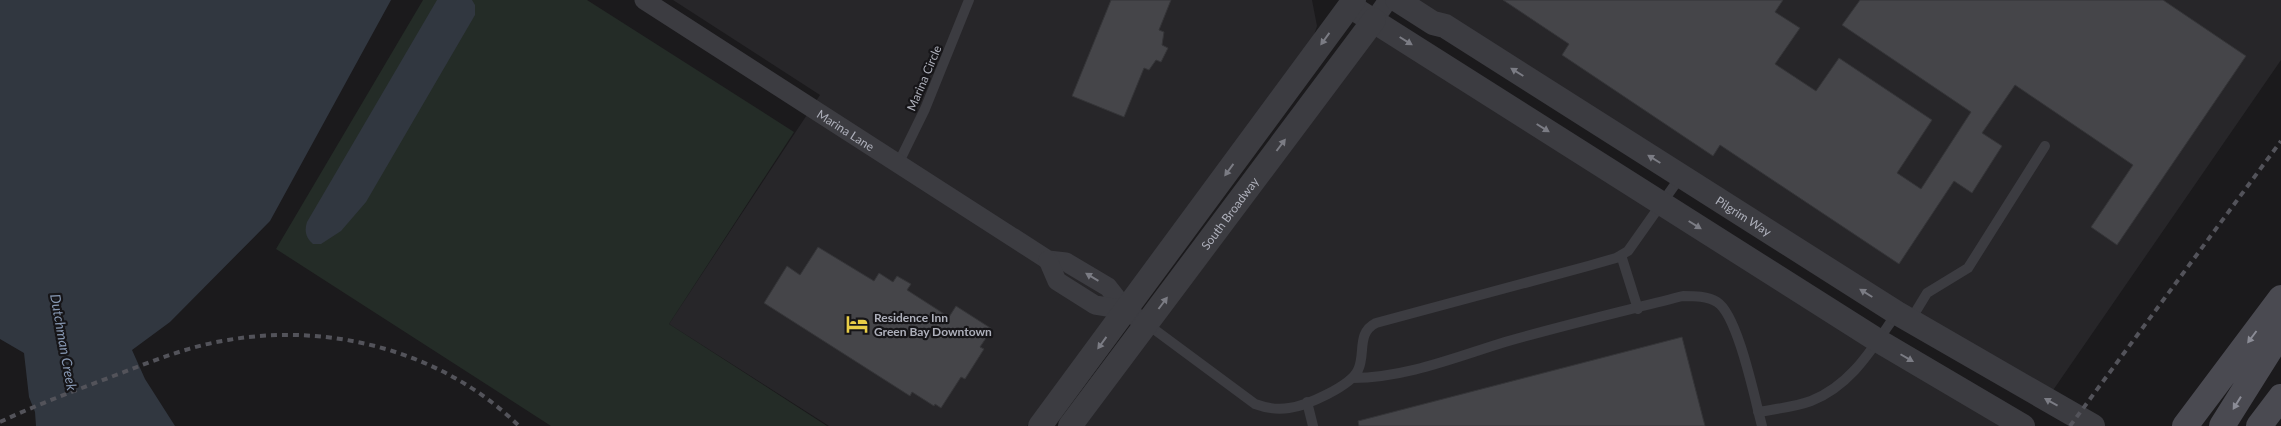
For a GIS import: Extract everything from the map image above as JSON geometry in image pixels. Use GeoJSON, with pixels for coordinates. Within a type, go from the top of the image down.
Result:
{"type":"FeatureCollection","features":[{"type":"Feature","properties":{"kind":"main road"},"geometry":{"type":"LineString","coordinates":[[2185,426],[2281,298]]}},
{"type":"Feature","properties":{"kind":"main road"},"geometry":{"type":"LineString","coordinates":[[2222,426],[2281,332]]}},
{"type":"Feature","properties":{"kind":"main road"},"geometry":{"type":"LineString","coordinates":[[2259,426],[2281,397]]}},
{"type":"Feature","properties":{"kind":"street","name":"Marina Lane"},"geometry":{"type":"LineString","coordinates":[[644,0],[1048,260],[1057,280],[1095,305],[1126,310],[1147,324]]}},
{"type":"Feature","properties":{"kind":"street","name":"South Broadway"},"geometry":{"type":"LineString","coordinates":[[1070,426],[1388,0]]}},
{"type":"Feature","properties":{"kind":"street","name":"Pilgrim Way"},"geometry":{"type":"LineString","coordinates":[[1397,0],[1433,23],[1445,26],[1904,317],[2093,426]]}},
{"type":"Feature","properties":{"kind":"street"},"geometry":{"type":"LineString","coordinates":[[1429,0],[1445,26]]}},
{"type":"Feature","properties":{"kind":"street","name":"South Broadway"},"geometry":{"type":"LineString","coordinates":[[1040,426],[1348,2]]}},
{"type":"Feature","properties":{"kind":"street"},"geometry":{"type":"LineString","coordinates":[[1348,2],[1877,340],[2023,426]]}},
{"type":"Feature","properties":{"kind":"lane","name":"Marina Circle"},"geometry":{"type":"LineString","coordinates":[[898,164],[925,108],[969,0]]}},
{"type":"Feature","properties":{"kind":"lane"},"geometry":{"type":"LineString","coordinates":[[1758,412],[1810,401],[1835,389],[1857,369],[1877,340],[1904,317],[1927,293],[1968,268],[2044,146]]}},
{"type":"Feature","properties":{"kind":"lane"},"geometry":{"type":"LineString","coordinates":[[1353,378],[1359,368],[1364,334],[1367,327],[1588,266],[1621,255],[1635,243],[1681,176]]}},
{"type":"Feature","properties":{"kind":"lane"},"geometry":{"type":"LineString","coordinates":[[1621,255],[1638,309]]}},
{"type":"Feature","properties":{"kind":"lane"},"geometry":{"type":"LineString","coordinates":[[1147,324],[1255,404],[1277,409],[1290,408],[1307,402],[1353,378],[1374,378],[1402,372],[1527,336],[1683,296],[1698,296],[1717,302],[1727,312],[1736,333],[1762,426]]}},
{"type":"Feature","properties":{"kind":"lane"},"geometry":{"type":"LineString","coordinates":[[1307,402],[1313,426]]}},
{"type":"Feature","properties":{"kind":"shaded area"},"geometry":{"type":"Polygon","coordinates":[[[423,0],[587,0],[794,132],[669,324],[827,426],[551,426],[276,249],[423,0]]]}},
{"type":"Feature","properties":{"kind":"shaded area"},"geometry":{"type":"Polygon","coordinates":[[[673,0],[1312,0],[1317,26],[1311,44],[1081,359],[1027,426],[829,426],[669,324],[820,95],[673,0]]]}},
{"type":"Feature","properties":{"kind":"shaded area"},"geometry":{"type":"Polygon","coordinates":[[[1397,0],[2281,0],[2281,60],[2047,399],[1397,0]]]}},
{"type":"Feature","properties":{"kind":"shaded area"},"geometry":{"type":"Polygon","coordinates":[[[1374,20],[2023,426],[1070,426],[1374,20]]]}},
{"type":"Feature","properties":{"kind":"water","name":"Dutchman Creek"},"geometry":{"type":"Polygon","coordinates":[[[0,0],[391,0],[270,221],[170,322],[132,350],[145,379],[175,426],[36,426],[35,412],[29,397],[24,353],[0,339],[0,0]]]}},
{"type":"Feature","properties":{"kind":"water"},"geometry":{"type":"Polygon","coordinates":[[[437,0],[472,0],[475,5],[475,15],[366,202],[341,231],[321,244],[313,244],[306,234],[307,222],[437,0]]]}},
{"type":"Feature","properties":{"kind":"building"},"geometry":{"type":"Polygon","coordinates":[[[1111,0],[1171,0],[1159,30],[1164,32],[1162,45],[1168,48],[1161,62],[1156,60],[1149,70],[1144,68],[1124,117],[1072,96],[1111,0]]]}},
{"type":"Feature","properties":{"kind":"building"},"geometry":{"type":"Polygon","coordinates":[[[1503,0],[1783,0],[1775,12],[1800,28],[1775,64],[1816,91],[1839,58],[1932,120],[1897,173],[1921,189],[1971,112],[1842,25],[1860,0],[2163,0],[2246,56],[2117,245],[2091,227],[2133,165],[2015,85],[1982,133],[2002,146],[1972,193],[1954,181],[1899,264],[1720,145],[1713,156],[1562,55],[1569,44],[1503,0]]]}},
{"type":"Feature","properties":{"kind":"building","name":"Residence Inn Green Bay Downtown"},"geometry":{"type":"Polygon","coordinates":[[[818,247],[874,281],[879,273],[893,282],[897,276],[911,284],[907,290],[949,317],[956,306],[992,329],[980,347],[984,349],[965,379],[961,377],[941,408],[935,404],[934,406],[912,392],[910,396],[764,303],[787,266],[800,275],[818,247]]]}},
{"type":"Feature","properties":{"kind":"building"},"geometry":{"type":"Polygon","coordinates":[[[1682,337],[1705,426],[1359,426],[1358,421],[1682,337]]]}},
{"type":"Feature","properties":{"kind":"railway"},"geometry":{"type":"LineString","coordinates":[[2070,426],[2281,141]]}},
{"type":"Feature","properties":{"kind":"railway"},"geometry":{"type":"LineString","coordinates":[[0,422],[43,403],[157,359],[199,346],[267,335],[306,335],[346,340],[384,349],[421,362],[456,379],[489,400],[519,426]]}},
{"type":"Feature","properties":{"kind":"place","name":"Residence Inn Green Bay Downtown"},"geometry":{"type":"Point","coordinates":[857,324]}}]}
